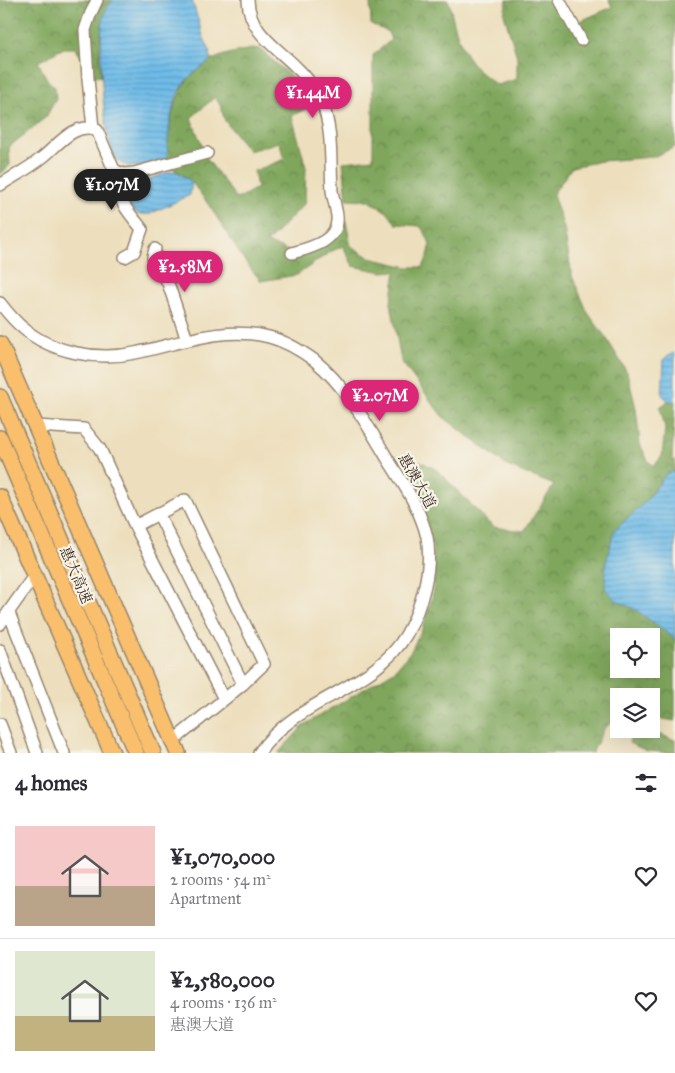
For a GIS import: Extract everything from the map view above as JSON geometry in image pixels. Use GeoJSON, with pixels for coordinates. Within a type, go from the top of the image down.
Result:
{"type":"FeatureCollection","features":[{"type":"Feature","properties":{"kind":"highway"},"geometry":{"type":"LineString","coordinates":[[0,344],[176,747]]}},
{"type":"Feature","properties":{"kind":"highway","name":"惠大高速"},"geometry":{"type":"LineString","coordinates":[[0,397],[153,753]]}},
{"type":"Feature","properties":{"kind":"highway","name":"惠大高速"},"geometry":{"type":"LineString","coordinates":[[0,438],[136,753]]}},
{"type":"Feature","properties":{"kind":"highway"},"geometry":{"type":"LineString","coordinates":[[0,497],[112,753]]}},
{"type":"Feature","properties":{"kind":"street"},"geometry":{"type":"LineString","coordinates":[[93,128],[85,30],[97,0]]}},
{"type":"Feature","properties":{"kind":"street"},"geometry":{"type":"LineString","coordinates":[[248,0],[248,7],[255,26],[265,39],[299,70],[321,102],[326,117],[332,157],[333,196],[338,218],[336,227],[331,236],[320,244],[292,252]]}},
{"type":"Feature","properties":{"kind":"street"},"geometry":{"type":"LineString","coordinates":[[559,0],[581,40]]}},
{"type":"Feature","properties":{"kind":"street"},"geometry":{"type":"LineString","coordinates":[[0,185],[43,158],[64,137],[74,131],[93,128],[97,130],[114,170],[124,174],[207,153]]}},
{"type":"Feature","properties":{"kind":"street"},"geometry":{"type":"LineString","coordinates":[[124,174],[120,186],[121,200],[142,228],[134,252],[125,257]]}},
{"type":"Feature","properties":{"kind":"street"},"geometry":{"type":"LineString","coordinates":[[155,249],[153,257],[168,283],[187,340]]}},
{"type":"Feature","properties":{"kind":"street","name":"惠澳大道"},"geometry":{"type":"LineString","coordinates":[[0,303],[23,328],[40,340],[74,352],[92,355],[133,354],[187,340],[222,334],[254,334],[285,343],[315,361],[341,388],[410,494],[419,513],[427,540],[427,569],[422,597],[407,634],[397,650],[376,668],[294,717],[278,730],[259,753]]}},
{"type":"Feature","properties":{"kind":"street"},"geometry":{"type":"LineString","coordinates":[[36,426],[84,428],[100,448],[135,526],[224,699]]}},
{"type":"Feature","properties":{"kind":"street"},"geometry":{"type":"LineString","coordinates":[[135,526],[185,500],[264,664],[244,684],[224,699],[176,747]]}},
{"type":"Feature","properties":{"kind":"street"},"geometry":{"type":"LineString","coordinates":[[158,514],[244,684]]}},
{"type":"Feature","properties":{"kind":"street"},"geometry":{"type":"LineString","coordinates":[[0,624],[34,576]]}},
{"type":"Feature","properties":{"kind":"street"},"geometry":{"type":"LineString","coordinates":[[9,613],[64,753]]}},
{"type":"Feature","properties":{"kind":"street"},"geometry":{"type":"LineString","coordinates":[[0,650],[37,753]]}},
{"type":"Feature","properties":{"kind":"street"},"geometry":{"type":"LineString","coordinates":[[0,724],[11,753]]}},
{"type":"Feature","properties":{"kind":"green space"},"geometry":{"type":"Polygon","coordinates":[[[0,0],[113,0],[108,7],[102,26],[100,47],[101,77],[93,75],[75,48],[64,48],[38,62],[48,81],[55,87],[56,99],[46,117],[9,147],[10,165],[0,175],[0,0]]]}},
{"type":"Feature","properties":{"kind":"green space"},"geometry":{"type":"Polygon","coordinates":[[[370,0],[448,0],[463,49],[473,65],[497,85],[517,79],[517,57],[504,14],[507,0],[557,0],[571,25],[612,7],[609,0],[675,0],[675,147],[653,157],[602,161],[572,167],[553,194],[564,228],[572,276],[588,313],[607,339],[627,372],[636,408],[640,444],[648,461],[654,466],[662,456],[665,428],[660,407],[668,401],[675,401],[672,460],[675,460],[675,472],[667,473],[646,501],[614,531],[606,563],[606,588],[616,600],[636,610],[675,639],[675,721],[660,718],[660,688],[610,688],[610,724],[605,727],[592,753],[278,753],[304,725],[394,671],[411,651],[422,629],[432,599],[435,570],[432,543],[407,481],[405,469],[410,463],[420,461],[437,470],[493,527],[524,531],[554,485],[507,466],[442,416],[401,361],[391,303],[396,271],[382,272],[353,266],[343,246],[330,252],[297,275],[261,281],[243,259],[213,211],[189,179],[173,168],[168,162],[166,150],[170,125],[181,90],[189,78],[199,68],[224,55],[259,48],[301,85],[309,107],[292,116],[306,167],[305,203],[267,243],[302,256],[346,222],[351,246],[370,258],[408,267],[423,267],[430,246],[420,226],[396,224],[387,212],[368,200],[347,199],[343,162],[373,159],[373,55],[391,40],[388,32],[371,24],[370,0]],[[215,97],[191,118],[208,160],[237,199],[257,188],[254,171],[285,159],[279,142],[249,151],[225,121],[220,105],[215,97]]]}},
{"type":"Feature","properties":{"kind":"green space"},"geometry":{"type":"Polygon","coordinates":[[[660,735],[675,740],[675,753],[647,751],[629,743],[630,738],[660,738],[660,735]]]}},
{"type":"Feature","properties":{"kind":"water"},"geometry":{"type":"Polygon","coordinates":[[[113,0],[192,0],[203,36],[210,51],[211,60],[187,80],[179,91],[171,120],[167,159],[164,161],[141,166],[130,166],[119,162],[113,153],[105,117],[101,50],[104,17],[106,9],[113,0]]]}},
{"type":"Feature","properties":{"kind":"water"},"geometry":{"type":"Polygon","coordinates":[[[176,171],[192,182],[190,195],[150,214],[138,214],[131,209],[128,193],[130,187],[165,173],[176,171]]]}},
{"type":"Feature","properties":{"kind":"water"},"geometry":{"type":"Polygon","coordinates":[[[675,353],[675,401],[668,401],[662,395],[664,359],[668,355],[675,353]]]}},
{"type":"Feature","properties":{"kind":"water"},"geometry":{"type":"Polygon","coordinates":[[[675,472],[675,639],[636,610],[616,600],[605,588],[606,563],[614,531],[646,501],[667,473],[675,472]]]}}]}
